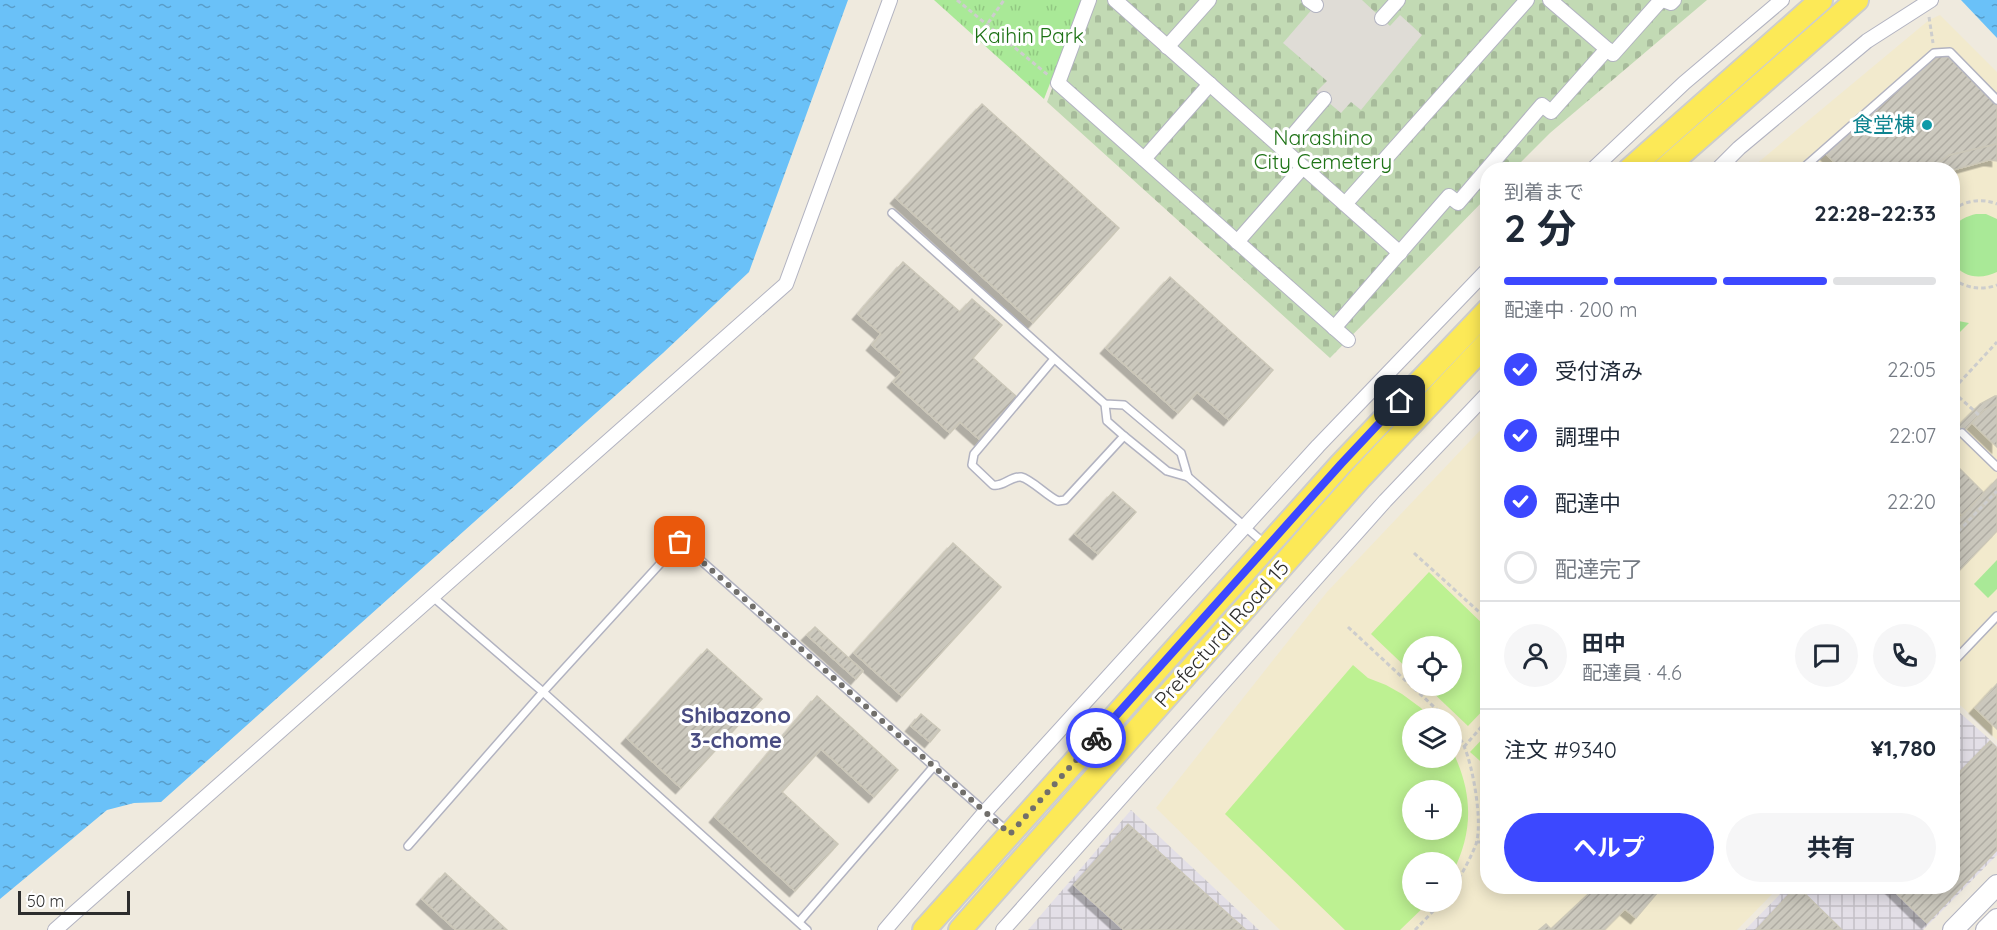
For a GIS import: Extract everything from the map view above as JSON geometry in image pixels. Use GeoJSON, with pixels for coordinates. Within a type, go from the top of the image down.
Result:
{"type":"FeatureCollection","features":[{"type":"Feature","properties":{"kind":"main road"},"geometry":{"type":"LineString","coordinates":[[1638,162],[1821,0]]}},
{"type":"Feature","properties":{"kind":"main road"},"geometry":{"type":"LineString","coordinates":[[1673,162],[1857,0]]}},
{"type":"Feature","properties":{"kind":"main road","name":"Prefectural Road 15"},"geometry":{"type":"LineString","coordinates":[[924,930],[1349,455],[1480,318]]}},
{"type":"Feature","properties":{"kind":"main road","name":"Prefectural Road 15"},"geometry":{"type":"LineString","coordinates":[[960,930],[1361,477],[1480,351]]}},
{"type":"Feature","properties":{"kind":"street"},"geometry":{"type":"LineString","coordinates":[[55,930],[786,284],[890,0]]}},
{"type":"Feature","properties":{"kind":"street"},"geometry":{"type":"LineString","coordinates":[[1089,0],[1058,83],[1348,340]]}},
{"type":"Feature","properties":{"kind":"street"},"geometry":{"type":"LineString","coordinates":[[1115,0],[1400,253]]}},
{"type":"Feature","properties":{"kind":"street"},"geometry":{"type":"LineString","coordinates":[[1167,46],[1209,0]]}},
{"type":"Feature","properties":{"kind":"street"},"geometry":{"type":"LineString","coordinates":[[1382,18],[1398,0]]}},
{"type":"Feature","properties":{"kind":"street"},"geometry":{"type":"LineString","coordinates":[[1346,204],[1527,0]]}},
{"type":"Feature","properties":{"kind":"street"},"geometry":{"type":"LineString","coordinates":[[1550,0],[1613,54],[1662,0],[1671,3],[1674,0]]}},
{"type":"Feature","properties":{"kind":"street"},"geometry":{"type":"LineString","coordinates":[[1600,162],[1684,83],[1782,0]]}},
{"type":"Feature","properties":{"kind":"street"},"geometry":{"type":"LineString","coordinates":[[1725,162],[1867,41],[1928,2]]}},
{"type":"Feature","properties":{"kind":"street"},"geometry":{"type":"LineString","coordinates":[[1493,162],[1542,105],[1551,112],[1607,49]]}},
{"type":"Feature","properties":{"kind":"street"},"geometry":{"type":"LineString","coordinates":[[1144,159],[1210,84]]}},
{"type":"Feature","properties":{"kind":"street"},"geometry":{"type":"LineString","coordinates":[[1282,148],[1324,99]]}},
{"type":"Feature","properties":{"kind":"street"},"geometry":{"type":"LineString","coordinates":[[1237,242],[1303,167]]}},
{"type":"Feature","properties":{"kind":"street"},"geometry":{"type":"LineString","coordinates":[[1334,328],[1449,196],[1458,202],[1480,177]]}},
{"type":"Feature","properties":{"kind":"street"},"geometry":{"type":"LineString","coordinates":[[885,930],[986,811],[1318,446],[1480,277]]}},
{"type":"Feature","properties":{"kind":"street"},"geometry":{"type":"LineString","coordinates":[[1004,930],[1385,501],[1480,401]]}},
{"type":"Feature","properties":{"kind":"street"},"geometry":{"type":"LineString","coordinates":[[1953,930],[1997,885]]}},
{"type":"Feature","properties":{"kind":"street"},"geometry":{"type":"LineString","coordinates":[[1986,930],[1997,919]]}},
{"type":"Feature","properties":{"kind":"lane"},"geometry":{"type":"LineString","coordinates":[[1811,162],[1934,53],[1950,52],[1997,100]]}},
{"type":"Feature","properties":{"kind":"lane"},"geometry":{"type":"LineString","coordinates":[[892,213],[1105,404],[1124,405],[1181,453],[1188,477]]}},
{"type":"Feature","properties":{"kind":"lane"},"geometry":{"type":"LineString","coordinates":[[1054,358],[975,454],[972,458],[972,465],[993,485],[1002,485],[1014,478],[1022,477],[1058,501],[1065,500],[1124,436]]}},
{"type":"Feature","properties":{"kind":"lane"},"geometry":{"type":"LineString","coordinates":[[1105,404],[1107,421],[1124,436],[1167,471],[1188,477],[1268,546]]}},
{"type":"Feature","properties":{"kind":"lane"},"geometry":{"type":"LineString","coordinates":[[1962,433],[1997,467]]}},
{"type":"Feature","properties":{"kind":"lane"},"geometry":{"type":"LineString","coordinates":[[408,846],[543,692],[680,542],[1010,834]]}},
{"type":"Feature","properties":{"kind":"lane"},"geometry":{"type":"LineString","coordinates":[[434,597],[807,930]]}},
{"type":"Feature","properties":{"kind":"lane"},"geometry":{"type":"LineString","coordinates":[[1960,655],[1997,616]]}},
{"type":"Feature","properties":{"kind":"lane"},"geometry":{"type":"LineString","coordinates":[[799,922],[934,765]]}},
{"type":"Feature","properties":{"kind":"path"},"geometry":{"type":"LineString","coordinates":[[957,0],[1047,75],[1051,64]]}},
{"type":"Feature","properties":{"kind":"path"},"geometry":{"type":"LineString","coordinates":[[988,24],[1004,0]]}},
{"type":"Feature","properties":{"kind":"path"},"geometry":{"type":"LineString","coordinates":[[1928,2],[1934,53]]}},
{"type":"Feature","properties":{"kind":"path"},"geometry":{"type":"LineString","coordinates":[[1960,205],[1976,200],[1997,204]]}},
{"type":"Feature","properties":{"kind":"path"},"geometry":{"type":"LineString","coordinates":[[1960,284],[1975,288],[1989,288],[1997,285]]}},
{"type":"Feature","properties":{"kind":"path"},"geometry":{"type":"LineString","coordinates":[[1960,382],[1997,342]]}},
{"type":"Feature","properties":{"kind":"path"},"geometry":{"type":"LineString","coordinates":[[1960,398],[1979,416]]}},
{"type":"Feature","properties":{"kind":"path"},"geometry":{"type":"LineString","coordinates":[[1960,530],[1997,491]]}},
{"type":"Feature","properties":{"kind":"path"},"geometry":{"type":"LineString","coordinates":[[1414,553],[1480,613]]}},
{"type":"Feature","properties":{"kind":"path"},"geometry":{"type":"LineString","coordinates":[[1348,627],[1435,708]]}},
{"type":"Feature","properties":{"kind":"path"},"geometry":{"type":"LineString","coordinates":[[1464,747],[1480,728]]}},
{"type":"Feature","properties":{"kind":"path"},"geometry":{"type":"LineString","coordinates":[[1462,744],[1474,781],[1477,813],[1477,842],[1462,874]]}},
{"type":"Feature","properties":{"kind":"path"},"geometry":{"type":"LineString","coordinates":[[1415,930],[1432,912]]}},
{"type":"Feature","properties":{"kind":"shaded area"},"geometry":{"type":"Polygon","coordinates":[[[1320,0],[1362,0],[1390,26],[1400,15],[1422,35],[1361,110],[1351,102],[1341,113],[1316,92],[1327,81],[1283,43],[1320,0]]]}},
{"type":"Feature","properties":{"kind":"shaded area"},"geometry":{"type":"Polygon","coordinates":[[[1940,15],[1997,72],[1997,740],[1960,705],[1960,162],[1759,162],[1929,20],[1940,15]]]}},
{"type":"Feature","properties":{"kind":"shaded area"},"geometry":{"type":"Polygon","coordinates":[[[1480,430],[1480,894],[1772,894],[1737,930],[1280,930],[1156,808],[1327,592],[1480,430]]]}},
{"type":"Feature","properties":{"kind":"shaded area"},"geometry":{"type":"Polygon","coordinates":[[[1960,713],[1997,746],[1997,855],[1960,892],[1960,713]]]}},
{"type":"Feature","properties":{"kind":"shaded area"},"geometry":{"type":"Polygon","coordinates":[[[1131,810],[1259,930],[1028,930],[1131,810]]]}},
{"type":"Feature","properties":{"kind":"shaded area"},"geometry":{"type":"Polygon","coordinates":[[[1780,894],[1959,894],[1923,930],[1745,930],[1780,894]]]}},
{"type":"Feature","properties":{"kind":"green space","name":"Kaihin Park"},"geometry":{"type":"Polygon","coordinates":[[[934,0],[1082,0],[1044,99],[934,0]]]}},
{"type":"Feature","properties":{"kind":"green space","name":"Narashino City Cemetery"},"geometry":{"type":"Polygon","coordinates":[[[1085,0],[1707,0],[1550,133],[1521,162],[1480,162],[1480,204],[1330,358],[1047,102],[1085,0]]]}},
{"type":"Feature","properties":{"kind":"green space"},"geometry":{"type":"Polygon","coordinates":[[[1986,214],[1997,219],[1997,272],[1986,276],[1974,276],[1960,270],[1960,222],[1969,216],[1986,214]]]}},
{"type":"Feature","properties":{"kind":"green space"},"geometry":{"type":"Polygon","coordinates":[[[1960,321],[1969,323],[1960,332],[1960,321]]]}},
{"type":"Feature","properties":{"kind":"green space"},"geometry":{"type":"Polygon","coordinates":[[[1997,560],[1997,589],[1988,598],[1974,584],[1997,560]]]}},
{"type":"Feature","properties":{"kind":"green space"},"geometry":{"type":"Polygon","coordinates":[[[1429,572],[1480,621],[1480,713],[1468,726],[1462,720],[1462,708],[1449,708],[1436,696],[1462,696],[1462,636],[1402,636],[1402,664],[1371,634],[1429,572]]]}},
{"type":"Feature","properties":{"kind":"green space"},"geometry":{"type":"Polygon","coordinates":[[[1353,665],[1368,678],[1402,694],[1421,708],[1402,708],[1402,768],[1460,768],[1464,781],[1468,812],[1461,852],[1402,852],[1402,912],[1419,912],[1400,930],[1345,930],[1225,814],[1353,665]]]}},
{"type":"Feature","properties":{"kind":"green space"},"geometry":{"type":"Polygon","coordinates":[[[1480,741],[1480,761],[1470,752],[1480,741]]]}},
{"type":"Feature","properties":{"kind":"water"},"geometry":{"type":"Polygon","coordinates":[[[0,0],[848,0],[749,272],[663,353],[161,802],[134,803],[107,810],[0,899],[0,0]]]}},
{"type":"Feature","properties":{"kind":"water"},"geometry":{"type":"Polygon","coordinates":[[[1961,0],[1997,0],[1997,38],[1961,0]]]}},
{"type":"Feature","properties":{"kind":"building","name":"食堂棟"},"geometry":{"type":"Polygon","coordinates":[[[1943,52],[1997,106],[1997,144],[1950,155],[1940,162],[1834,162],[1825,153],[1943,52]]]}},
{"type":"Feature","properties":{"kind":"building"},"geometry":{"type":"Polygon","coordinates":[[[982,104],[1119,228],[1033,323],[896,198],[982,104]]]}},
{"type":"Feature","properties":{"kind":"building"},"geometry":{"type":"Polygon","coordinates":[[[1997,144],[1997,161],[1989,160],[1960,168],[1960,162],[1940,162],[1950,155],[1997,144]]]}},
{"type":"Feature","properties":{"kind":"building"},"geometry":{"type":"Polygon","coordinates":[[[903,262],[960,312],[972,299],[1002,325],[973,358],[1017,397],[980,440],[960,422],[950,433],[893,382],[902,372],[872,345],[881,334],[858,314],[903,262]]]}},
{"type":"Feature","properties":{"kind":"building"},"geometry":{"type":"Polygon","coordinates":[[[1170,277],[1273,370],[1229,420],[1197,392],[1178,413],[1106,348],[1170,277]]]}},
{"type":"Feature","properties":{"kind":"building"},"geometry":{"type":"Polygon","coordinates":[[[1997,396],[1997,405],[1984,410],[1960,435],[1960,424],[1980,404],[1997,396]]]}},
{"type":"Feature","properties":{"kind":"building"},"geometry":{"type":"Polygon","coordinates":[[[1997,405],[1997,447],[1972,423],[1984,410],[1997,405]]]}},
{"type":"Feature","properties":{"kind":"building"},"geometry":{"type":"Polygon","coordinates":[[[1960,469],[1984,493],[1962,515],[1960,513],[1960,469]]]}},
{"type":"Feature","properties":{"kind":"building"},"geometry":{"type":"Polygon","coordinates":[[[1997,479],[1997,531],[1960,570],[1960,518],[1997,479]]]}},
{"type":"Feature","properties":{"kind":"building"},"geometry":{"type":"Polygon","coordinates":[[[1113,492],[1136,512],[1098,554],[1075,534],[1113,492]]]}},
{"type":"Feature","properties":{"kind":"building"},"geometry":{"type":"Polygon","coordinates":[[[953,543],[1001,587],[902,696],[854,653],[953,543]]]}},
{"type":"Feature","properties":{"kind":"building"},"geometry":{"type":"Polygon","coordinates":[[[815,627],[863,671],[856,679],[807,635],[815,627]]]}},
{"type":"Feature","properties":{"kind":"building"},"geometry":{"type":"Polygon","coordinates":[[[707,649],[762,699],[681,788],[627,738],[707,649]]]}},
{"type":"Feature","properties":{"kind":"building"},"geometry":{"type":"Polygon","coordinates":[[[1997,684],[1997,729],[1975,708],[1997,684]]]}},
{"type":"Feature","properties":{"kind":"building"},"geometry":{"type":"Polygon","coordinates":[[[817,696],[898,770],[874,797],[821,749],[782,792],[838,844],[795,891],[715,817],[817,696]]]}},
{"type":"Feature","properties":{"kind":"building"},"geometry":{"type":"Polygon","coordinates":[[[921,714],[940,730],[930,742],[911,726],[921,714]]]}},
{"type":"Feature","properties":{"kind":"building"},"geometry":{"type":"Polygon","coordinates":[[[1990,741],[1997,748],[1997,850],[1960,889],[1960,772],[1990,741]]]}},
{"type":"Feature","properties":{"kind":"building"},"geometry":{"type":"Polygon","coordinates":[[[1128,824],[1246,930],[1124,930],[1074,885],[1128,824]]]}},
{"type":"Feature","properties":{"kind":"building"},"geometry":{"type":"Polygon","coordinates":[[[445,873],[507,930],[456,930],[422,899],[445,873]]]}},
{"type":"Feature","properties":{"kind":"building"},"geometry":{"type":"Polygon","coordinates":[[[1588,894],[1656,894],[1636,918],[1625,909],[1604,930],[1539,930],[1546,924],[1551,929],[1588,894]]]}},
{"type":"Feature","properties":{"kind":"building"},"geometry":{"type":"Polygon","coordinates":[[[1790,894],[1805,894],[1842,930],[1756,930],[1790,894]]]}},
{"type":"Feature","properties":{"kind":"building"},"geometry":{"type":"Polygon","coordinates":[[[1897,894],[1955,894],[1927,923],[1897,894]]]}},
{"type":"Feature","properties":{"kind":"way so far"},"geometry":{"type":"LineString","coordinates":[[680,542],[1010,834],[1096,738]]}},
{"type":"Feature","properties":{"kind":"place","name":"食堂棟"},"geometry":{"type":"Point","coordinates":[1927,125]}},
{"type":"Feature","properties":{"kind":"district","name":"Shibazono 3-chome"},"geometry":{"type":"Point","coordinates":[736,728]}},
{"type":"Feature","properties":{"kind":"route"},"geometry":{"type":"LineString","coordinates":[[1096,738],[1400,401]]}}]}
